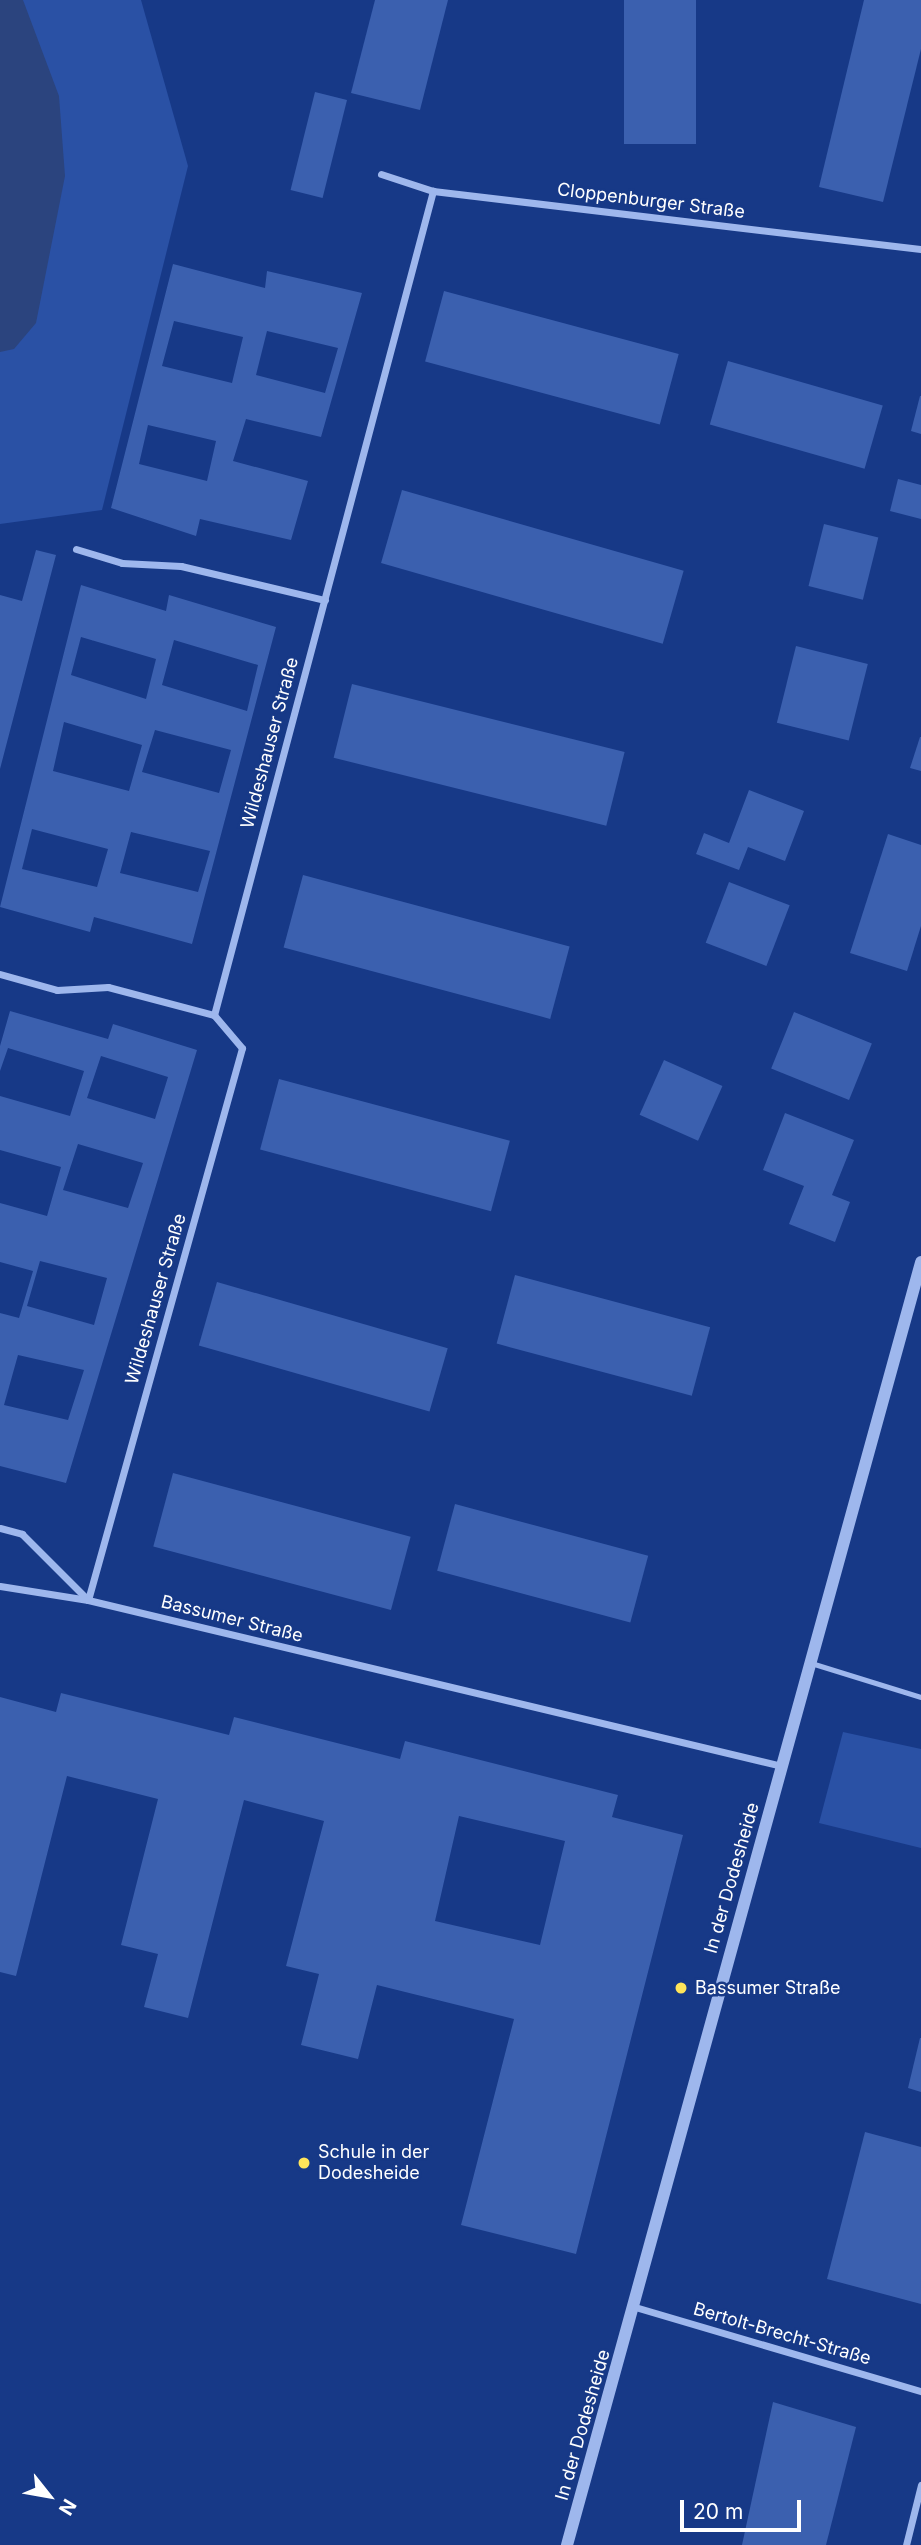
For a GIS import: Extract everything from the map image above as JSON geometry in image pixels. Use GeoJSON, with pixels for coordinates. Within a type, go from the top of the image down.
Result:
{"type":"FeatureCollection","features":[{"type":"Feature","properties":{"kind":"street","name":"Cloppenburger Straße"},"geometry":{"type":"LineString","coordinates":[[381,174],[433,191],[921,249]]}},
{"type":"Feature","properties":{"kind":"street","name":"Wildeshauser Straße"},"geometry":{"type":"LineString","coordinates":[[89,1600],[242,1048],[214,1015],[433,191]]}},
{"type":"Feature","properties":{"kind":"street"},"geometry":{"type":"LineString","coordinates":[[76,549],[122,563],[181,566],[325,600]]}},
{"type":"Feature","properties":{"kind":"street"},"geometry":{"type":"LineString","coordinates":[[0,974],[57,990],[108,987],[214,1015]]}},
{"type":"Feature","properties":{"kind":"street","name":"In der Dodesheide"},"geometry":{"type":"LineString","coordinates":[[567,2545],[635,2307],[921,1262]]}},
{"type":"Feature","properties":{"kind":"street"},"geometry":{"type":"LineString","coordinates":[[0,1528],[22,1534],[89,1600]]}},
{"type":"Feature","properties":{"kind":"street","name":"Bassumer Straße"},"geometry":{"type":"LineString","coordinates":[[0,1586],[89,1600],[782,1766]]}},
{"type":"Feature","properties":{"kind":"street","name":"Bertolt-Brecht-Straße"},"geometry":{"type":"LineString","coordinates":[[635,2307],[921,2391]]}},
{"type":"Feature","properties":{"kind":"street"},"geometry":{"type":"LineString","coordinates":[[906,2545],[921,2485]]}},
{"type":"Feature","properties":{"kind":"lane"},"geometry":{"type":"LineString","coordinates":[[811,1662],[921,1697]]}},
{"type":"Feature","properties":{"kind":"shaded area"},"geometry":{"type":"Polygon","coordinates":[[[0,0],[141,0],[188,166],[102,510],[0,524],[0,0]]]}},
{"type":"Feature","properties":{"kind":"shaded area"},"geometry":{"type":"Polygon","coordinates":[[[0,0],[23,0],[59,96],[65,176],[36,323],[14,349],[0,352],[0,0]]]}},
{"type":"Feature","properties":{"kind":"shaded area"},"geometry":{"type":"Polygon","coordinates":[[[843,1732],[921,1749],[921,1848],[819,1823],[843,1732]]]}},
{"type":"Feature","properties":{"kind":"building"},"geometry":{"type":"Polygon","coordinates":[[[375,0],[448,0],[420,110],[351,93],[375,0]]]}},
{"type":"Feature","properties":{"kind":"building"},"geometry":{"type":"Polygon","coordinates":[[[624,0],[696,0],[696,144],[624,144],[624,0]]]}},
{"type":"Feature","properties":{"kind":"building"},"geometry":{"type":"Polygon","coordinates":[[[864,0],[921,0],[921,49],[883,202],[819,187],[864,0]]]}},
{"type":"Feature","properties":{"kind":"building"},"geometry":{"type":"Polygon","coordinates":[[[315,92],[347,100],[323,198],[291,190],[315,92]]]}},
{"type":"Feature","properties":{"kind":"building"},"geometry":{"type":"Polygon","coordinates":[[[173,264],[265,288],[267,271],[362,293],[321,437],[246,419],[233,461],[308,481],[291,540],[200,519],[196,536],[111,508],[173,264]],[[174,321],[162,366],[232,383],[243,337],[174,321]],[[267,331],[256,375],[325,393],[338,348],[267,331]],[[148,425],[139,464],[207,481],[216,441],[148,425]]]}},
{"type":"Feature","properties":{"kind":"building"},"geometry":{"type":"Polygon","coordinates":[[[444,291],[679,354],[660,424],[425,362],[444,291]]]}},
{"type":"Feature","properties":{"kind":"building"},"geometry":{"type":"Polygon","coordinates":[[[728,361],[883,405],[865,469],[710,424],[728,361]]]}},
{"type":"Feature","properties":{"kind":"building"},"geometry":{"type":"Polygon","coordinates":[[[921,396],[921,434],[911,431],[921,396]]]}},
{"type":"Feature","properties":{"kind":"building"},"geometry":{"type":"Polygon","coordinates":[[[898,479],[921,485],[921,519],[890,511],[898,479]]]}},
{"type":"Feature","properties":{"kind":"building"},"geometry":{"type":"Polygon","coordinates":[[[402,490],[684,571],[663,644],[381,563],[402,490]]]}},
{"type":"Feature","properties":{"kind":"building"},"geometry":{"type":"Polygon","coordinates":[[[824,524],[878,538],[863,600],[809,586],[824,524]]]}},
{"type":"Feature","properties":{"kind":"building"},"geometry":{"type":"Polygon","coordinates":[[[36,550],[56,555],[0,769],[0,595],[22,601],[36,550]]]}},
{"type":"Feature","properties":{"kind":"building"},"geometry":{"type":"Polygon","coordinates":[[[81,585],[166,611],[169,595],[276,627],[192,944],[94,917],[90,932],[0,907],[81,585]],[[81,637],[71,675],[146,699],[156,659],[81,637]],[[174,640],[162,685],[247,711],[258,665],[174,640]],[[64,722],[53,771],[129,791],[142,745],[64,722]],[[155,730],[142,772],[219,793],[231,750],[155,730]],[[32,829],[22,869],[97,887],[108,849],[32,829]],[[131,832],[120,873],[198,892],[210,851],[131,832]]]}},
{"type":"Feature","properties":{"kind":"building"},"geometry":{"type":"Polygon","coordinates":[[[796,646],[868,664],[849,741],[777,723],[796,646]]]}},
{"type":"Feature","properties":{"kind":"building"},"geometry":{"type":"Polygon","coordinates":[[[352,684],[625,752],[606,826],[334,758],[352,684]]]}},
{"type":"Feature","properties":{"kind":"building"},"geometry":{"type":"Polygon","coordinates":[[[921,737],[921,771],[910,768],[921,737]]]}},
{"type":"Feature","properties":{"kind":"building"},"geometry":{"type":"Polygon","coordinates":[[[749,790],[804,811],[785,861],[748,847],[739,870],[696,854],[704,833],[729,843],[749,790]]]}},
{"type":"Feature","properties":{"kind":"building"},"geometry":{"type":"Polygon","coordinates":[[[888,834],[921,845],[921,926],[907,971],[850,953],[888,834]]]}},
{"type":"Feature","properties":{"kind":"building"},"geometry":{"type":"Polygon","coordinates":[[[303,875],[570,946],[550,1019],[284,947],[303,875]]]}},
{"type":"Feature","properties":{"kind":"building"},"geometry":{"type":"Polygon","coordinates":[[[729,882],[790,905],[766,966],[706,943],[729,882]]]}},
{"type":"Feature","properties":{"kind":"building"},"geometry":{"type":"Polygon","coordinates":[[[10,1011],[108,1039],[113,1024],[197,1050],[66,1483],[0,1466],[0,1313],[19,1318],[33,1271],[0,1262],[0,1203],[47,1216],[61,1167],[0,1150],[0,1096],[70,1116],[84,1071],[8,1048],[0,1071],[0,1046],[10,1011]],[[101,1056],[87,1098],[155,1119],[168,1077],[101,1056]],[[78,1144],[63,1190],[128,1208],[143,1163],[78,1144]],[[40,1261],[27,1306],[94,1325],[107,1278],[40,1261]],[[18,1355],[4,1405],[68,1420],[84,1370],[18,1355]]]}},
{"type":"Feature","properties":{"kind":"building"},"geometry":{"type":"Polygon","coordinates":[[[794,1012],[872,1043],[849,1100],[771,1069],[794,1012]]]}},
{"type":"Feature","properties":{"kind":"building"},"geometry":{"type":"Polygon","coordinates":[[[664,1060],[722,1086],[698,1141],[640,1115],[664,1060]]]}},
{"type":"Feature","properties":{"kind":"building"},"geometry":{"type":"Polygon","coordinates":[[[279,1079],[510,1141],[491,1211],[260,1150],[279,1079]]]}},
{"type":"Feature","properties":{"kind":"building"},"geometry":{"type":"Polygon","coordinates":[[[785,1113],[854,1140],[832,1195],[850,1202],[835,1242],[789,1224],[804,1186],[763,1170],[785,1113]]]}},
{"type":"Feature","properties":{"kind":"building"},"geometry":{"type":"Polygon","coordinates":[[[515,1275],[710,1327],[692,1396],[497,1344],[515,1275]]]}},
{"type":"Feature","properties":{"kind":"building"},"geometry":{"type":"Polygon","coordinates":[[[217,1282],[448,1348],[430,1412],[199,1345],[217,1282]]]}},
{"type":"Feature","properties":{"kind":"building"},"geometry":{"type":"Polygon","coordinates":[[[173,1473],[411,1537],[391,1610],[153,1546],[173,1473]]]}},
{"type":"Feature","properties":{"kind":"building"},"geometry":{"type":"Polygon","coordinates":[[[455,1504],[648,1556],[630,1622],[437,1571],[455,1504]]]}},
{"type":"Feature","properties":{"kind":"building"},"geometry":{"type":"Polygon","coordinates":[[[61,1693],[229,1735],[234,1717],[400,1759],[405,1741],[618,1795],[612,1817],[683,1835],[576,2254],[461,2225],[514,2019],[377,1985],[358,2059],[301,2045],[319,1974],[286,1966],[324,1821],[244,1800],[188,2018],[144,2007],[158,1954],[121,1945],[158,1799],[67,1776],[16,1976],[0,1972],[0,1697],[56,1712],[61,1693]],[[459,1816],[435,1921],[540,1945],[565,1841],[459,1816]]]}},
{"type":"Feature","properties":{"kind":"building"},"geometry":{"type":"Polygon","coordinates":[[[921,2038],[921,2092],[908,2088],[921,2038]]]}},
{"type":"Feature","properties":{"kind":"building"},"geometry":{"type":"Polygon","coordinates":[[[865,2132],[921,2147],[921,2304],[827,2279],[865,2132]]]}},
{"type":"Feature","properties":{"kind":"building"},"geometry":{"type":"Polygon","coordinates":[[[773,2402],[856,2427],[826,2545],[742,2545],[773,2402]]]}},
{"type":"Feature","properties":{"kind":"place","name":"Bassumer Straße"},"geometry":{"type":"Point","coordinates":[681,1988]}},
{"type":"Feature","properties":{"kind":"place","name":"Schule in der Dodesheide"},"geometry":{"type":"Point","coordinates":[304,2163]}}]}
